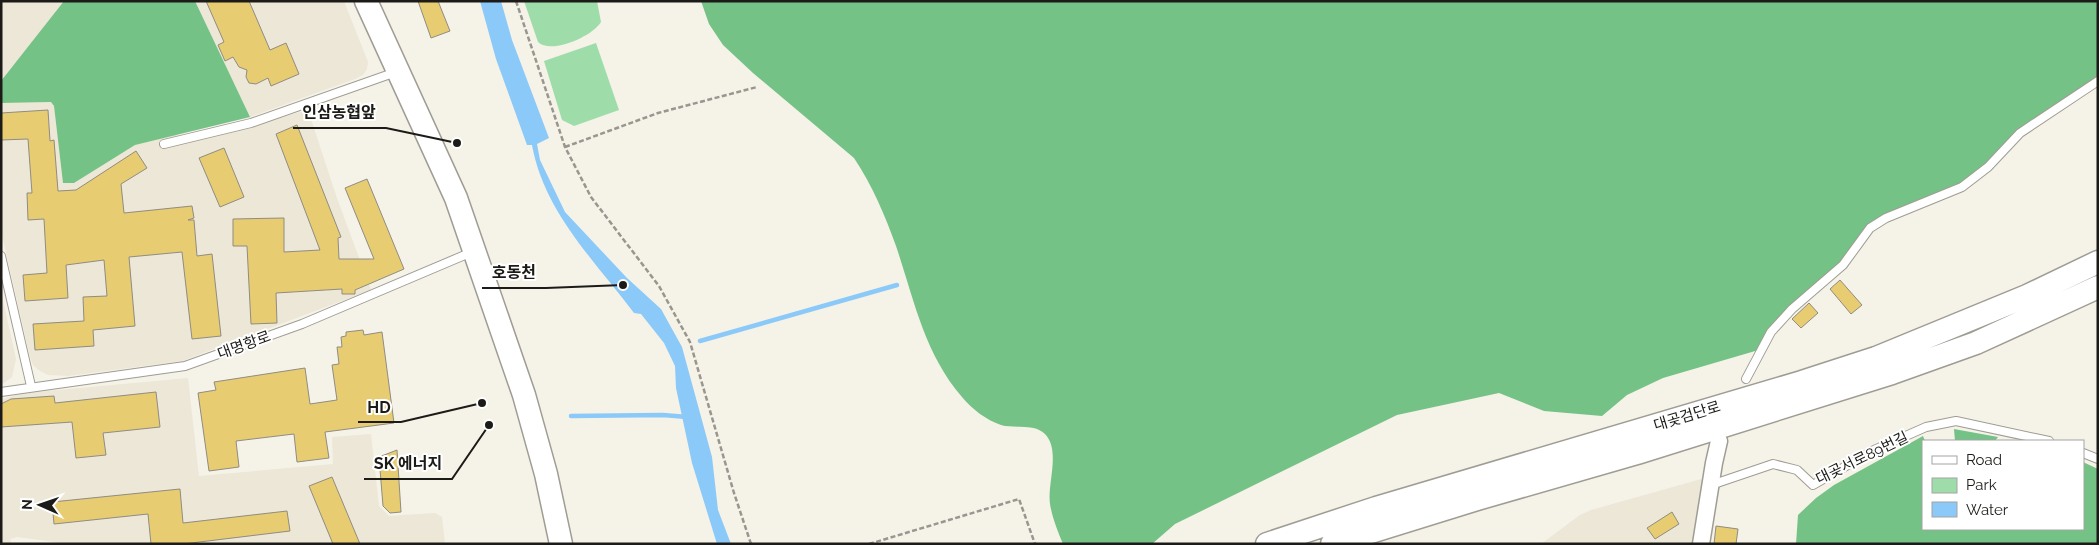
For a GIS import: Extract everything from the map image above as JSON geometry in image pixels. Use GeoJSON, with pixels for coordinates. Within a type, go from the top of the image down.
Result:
{"type":"FeatureCollection","features":[{"type":"Feature","properties":{"kind":"main road"},"geometry":{"type":"LineString","coordinates":[[366,1],[456,198],[524,395],[546,474],[561,544]]}},
{"type":"Feature","properties":{"kind":"main road","name":"대곶검단로"},"geometry":{"type":"LineString","coordinates":[[1267,544],[1386,505],[1793,385],[1876,358],[1994,310],[2098,262]]}},
{"type":"Feature","properties":{"kind":"main road","name":"대곶검단로"},"geometry":{"type":"LineString","coordinates":[[1332,544],[1840,391],[1976,343],[2098,287]]}},
{"type":"Feature","properties":{"kind":"street"},"geometry":{"type":"LineString","coordinates":[[1701,544],[1719,441]]}},
{"type":"Feature","properties":{"kind":"lane"},"geometry":{"type":"LineString","coordinates":[[164,144],[251,123],[398,72]]}},
{"type":"Feature","properties":{"kind":"lane"},"geometry":{"type":"LineString","coordinates":[[1746,379],[1771,332],[1792,309],[1842,265],[1870,228],[1886,218],[1962,187],[1988,167],[2020,133],[2098,81]]}},
{"type":"Feature","properties":{"kind":"lane","name":"대명항로"},"geometry":{"type":"LineString","coordinates":[[1,392],[30,386],[116,377],[194,364],[302,324],[474,251]]}},
{"type":"Feature","properties":{"kind":"lane"},"geometry":{"type":"LineString","coordinates":[[1,256],[30,386]]}},
{"type":"Feature","properties":{"kind":"lane","name":"대곶서로89번길"},"geometry":{"type":"LineString","coordinates":[[1711,485],[1773,464],[1796,470],[1814,485],[1874,450],[1918,431],[1956,422],[2044,440]]}},
{"type":"Feature","properties":{"kind":"lane"},"geometry":{"type":"LineString","coordinates":[[2084,453],[2098,459]]}},
{"type":"Feature","properties":{"kind":"path"},"geometry":{"type":"LineString","coordinates":[[516,1],[565,147],[591,197],[659,286],[690,342],[751,544]]}},
{"type":"Feature","properties":{"kind":"path"},"geometry":{"type":"LineString","coordinates":[[565,147],[658,113],[757,88]]}},
{"type":"Feature","properties":{"kind":"path"},"geometry":{"type":"LineString","coordinates":[[869,544],[1019,499],[1035,544]]}},
{"type":"Feature","properties":{"kind":"shaded area"},"geometry":{"type":"Polygon","coordinates":[[[1,1],[64,1],[1,81],[1,1]]]}},
{"type":"Feature","properties":{"kind":"shaded area"},"geometry":{"type":"Polygon","coordinates":[[[195,1],[344,1],[368,62],[367,69],[363,75],[355,79],[250,117],[195,1]]]}},
{"type":"Feature","properties":{"kind":"shaded area"},"geometry":{"type":"Polygon","coordinates":[[[51,102],[54,106],[63,183],[74,183],[135,145],[156,138],[177,134],[181,144],[308,110],[337,198],[371,290],[182,361],[68,376],[48,375],[40,371],[33,365],[30,357],[1,231],[1,103],[51,102]]]}},
{"type":"Feature","properties":{"kind":"shaded area"},"geometry":{"type":"Polygon","coordinates":[[[1,291],[16,359],[12,377],[1,385],[1,291]]]}},
{"type":"Feature","properties":{"kind":"shaded area"},"geometry":{"type":"Polygon","coordinates":[[[188,378],[199,476],[333,464],[332,437],[371,434],[379,506],[389,516],[435,513],[442,517],[445,544],[70,544],[17,537],[10,539],[12,544],[1,544],[1,399],[26,393],[188,378]]]}},
{"type":"Feature","properties":{"kind":"shaded area"},"geometry":{"type":"Polygon","coordinates":[[[1705,478],[1696,544],[1541,544],[1580,515],[1591,510],[1705,478]]]}},
{"type":"Feature","properties":{"kind":"green space"},"geometry":{"type":"Polygon","coordinates":[[[64,1],[195,1],[250,117],[135,145],[74,183],[63,183],[54,106],[51,102],[1,103],[1,81],[64,1]]]}},
{"type":"Feature","properties":{"kind":"green space"},"geometry":{"type":"Polygon","coordinates":[[[524,1],[597,1],[601,22],[590,33],[581,38],[562,45],[544,45],[538,42],[524,1]]]}},
{"type":"Feature","properties":{"kind":"green space"},"geometry":{"type":"Polygon","coordinates":[[[701,1],[2098,1],[2098,81],[2020,133],[1962,187],[1870,228],[1843,265],[1792,309],[1762,349],[1663,378],[1627,395],[1602,416],[1544,411],[1499,393],[1397,415],[1175,524],[1152,544],[1063,544],[1050,504],[1053,458],[1050,441],[1045,434],[1036,429],[1006,426],[990,420],[975,410],[962,397],[949,380],[929,344],[896,246],[861,168],[854,158],[753,73],[723,45],[709,24],[701,1]]]}},
{"type":"Feature","properties":{"kind":"green space"},"geometry":{"type":"Polygon","coordinates":[[[596,43],[619,110],[574,126],[562,120],[544,61],[596,43]]]}},
{"type":"Feature","properties":{"kind":"green space"},"geometry":{"type":"Polygon","coordinates":[[[1954,429],[1998,437],[1996,440],[1955,440],[1954,429]]]}},
{"type":"Feature","properties":{"kind":"green space"},"geometry":{"type":"Polygon","coordinates":[[[1923,436],[1925,440],[1922,440],[1922,530],[2084,530],[2084,462],[2098,469],[2098,544],[1796,544],[1798,515],[1816,498],[1834,485],[1923,436]]]}},
{"type":"Feature","properties":{"kind":"water"},"geometry":{"type":"Polygon","coordinates":[[[480,1],[501,1],[512,40],[549,138],[537,144],[540,160],[565,212],[627,278],[661,309],[682,347],[712,457],[718,510],[731,544],[717,544],[692,463],[676,388],[675,366],[664,343],[641,314],[634,313],[588,255],[559,214],[538,169],[532,145],[527,145],[496,59],[480,1]]]}},
{"type":"Feature","properties":{"kind":"building"},"geometry":{"type":"Polygon","coordinates":[[[206,1],[249,1],[270,50],[286,43],[299,74],[271,86],[268,78],[256,84],[249,83],[246,77],[247,70],[239,67],[233,57],[225,61],[218,45],[224,42],[206,1]]]}},
{"type":"Feature","properties":{"kind":"building"},"geometry":{"type":"Polygon","coordinates":[[[418,1],[438,1],[450,31],[431,38],[418,1]]]}},
{"type":"Feature","properties":{"kind":"building"},"geometry":{"type":"Polygon","coordinates":[[[48,110],[50,141],[54,140],[58,191],[76,190],[136,151],[147,168],[121,184],[124,213],[192,206],[194,218],[188,220],[194,220],[197,256],[212,254],[221,336],[192,339],[182,252],[129,257],[135,326],[93,330],[94,346],[35,350],[33,324],[84,321],[83,297],[107,296],[104,260],[66,265],[68,298],[25,301],[23,275],[47,273],[44,219],[28,220],[27,193],[32,193],[28,139],[1,140],[1,113],[48,110]]]}},
{"type":"Feature","properties":{"kind":"building"},"geometry":{"type":"Polygon","coordinates":[[[297,125],[341,237],[338,238],[339,259],[374,259],[345,188],[367,179],[404,269],[355,290],[355,294],[342,294],[342,289],[276,293],[277,323],[251,324],[247,246],[233,246],[233,219],[284,218],[284,252],[320,250],[276,134],[297,125]]]}},
{"type":"Feature","properties":{"kind":"building"},"geometry":{"type":"Polygon","coordinates":[[[224,148],[244,197],[220,207],[199,158],[224,148]]]}},
{"type":"Feature","properties":{"kind":"building"},"geometry":{"type":"Polygon","coordinates":[[[1840,280],[1862,305],[1851,314],[1830,289],[1840,280]]]}},
{"type":"Feature","properties":{"kind":"building"},"geometry":{"type":"Polygon","coordinates":[[[1809,303],[1818,313],[1801,328],[1792,319],[1809,303]]]}},
{"type":"Feature","properties":{"kind":"building"},"geometry":{"type":"Polygon","coordinates":[[[363,330],[364,335],[382,332],[394,423],[325,432],[329,458],[297,462],[294,434],[236,441],[239,467],[209,471],[198,393],[216,390],[214,382],[305,368],[310,404],[337,400],[332,365],[339,364],[337,347],[342,347],[341,337],[346,336],[346,332],[363,330]]]}},
{"type":"Feature","properties":{"kind":"building"},"geometry":{"type":"Polygon","coordinates":[[[156,392],[160,427],[103,433],[106,455],[76,458],[72,422],[1,427],[1,404],[11,399],[54,396],[55,403],[156,392]]]}},
{"type":"Feature","properties":{"kind":"building"},"geometry":{"type":"Polygon","coordinates":[[[397,450],[401,512],[390,513],[383,506],[379,457],[397,450]]]}},
{"type":"Feature","properties":{"kind":"building"},"geometry":{"type":"Polygon","coordinates":[[[332,477],[360,544],[333,544],[309,486],[332,477]]]}},
{"type":"Feature","properties":{"kind":"building"},"geometry":{"type":"Polygon","coordinates":[[[180,489],[183,523],[287,511],[290,531],[183,544],[151,544],[148,514],[54,524],[52,502],[180,489]]]}},
{"type":"Feature","properties":{"kind":"building"},"geometry":{"type":"Polygon","coordinates":[[[1672,512],[1679,524],[1655,539],[1647,528],[1672,512]]]}},
{"type":"Feature","properties":{"kind":"building"},"geometry":{"type":"Polygon","coordinates":[[[1716,526],[1738,529],[1736,544],[1714,544],[1716,526]]]}},
{"type":"Feature","properties":{"kind":"waterway"},"geometry":{"type":"LineString","coordinates":[[700,341],[897,285]]}},
{"type":"Feature","properties":{"kind":"waterway"},"geometry":{"type":"LineString","coordinates":[[571,416],[663,415],[687,417]]}},
{"type":"Feature","properties":{"kind":"place","name":"인삼농협앞"},"geometry":{"type":"Point","coordinates":[457,143]}},
{"type":"Feature","properties":{"kind":"place","name":"호동천"},"geometry":{"type":"Point","coordinates":[623,285]}},
{"type":"Feature","properties":{"kind":"place","name":"HD"},"geometry":{"type":"Point","coordinates":[482,403]}},
{"type":"Feature","properties":{"kind":"place","name":"SK 에너지"},"geometry":{"type":"Point","coordinates":[489,425]}}]}
